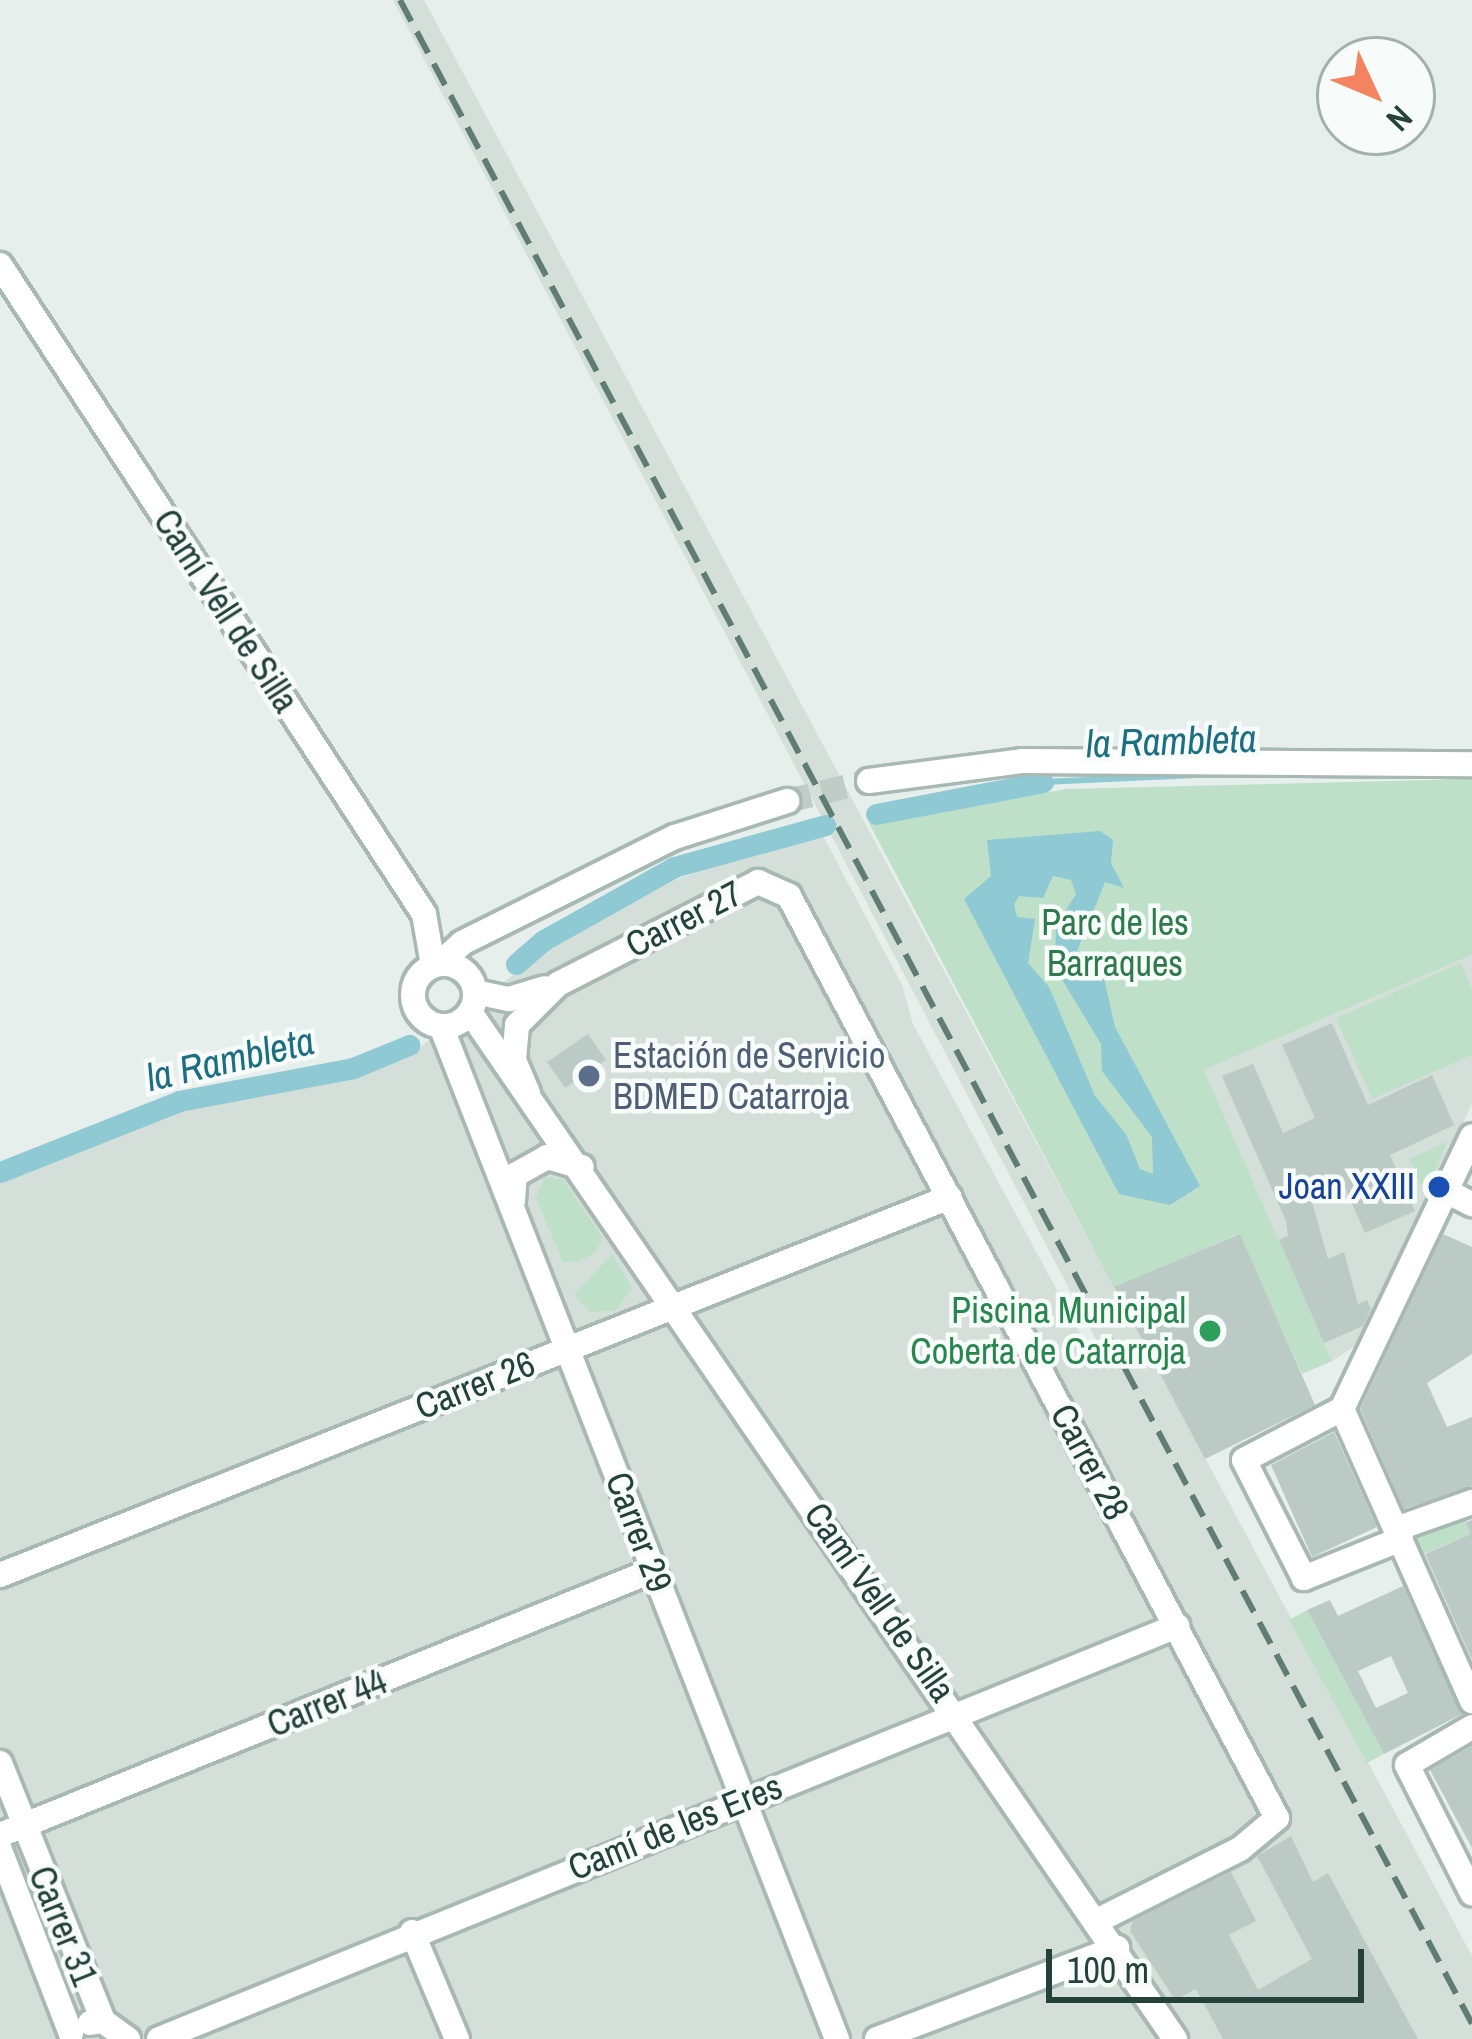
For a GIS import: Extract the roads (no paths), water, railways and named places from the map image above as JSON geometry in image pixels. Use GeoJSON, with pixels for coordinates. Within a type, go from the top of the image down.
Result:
{"type":"FeatureCollection","features":[{"type":"Feature","properties":{"kind":"street","name":"Camí Vell de Silla"},"geometry":{"type":"LineString","coordinates":[[0,265],[424,914],[436,965]]}},
{"type":"Feature","properties":{"kind":"street"},"geometry":{"type":"LineString","coordinates":[[868,781],[1022,761],[1472,764]]}},
{"type":"Feature","properties":{"kind":"street"},"geometry":{"type":"LineString","coordinates":[[496,926],[478,949],[473,996],[441,1025],[414,1002],[415,983],[496,926],[676,837],[787,801]]}},
{"type":"Feature","properties":{"kind":"street","name":"Carrer 27"},"geometry":{"type":"LineString","coordinates":[[473,996],[509,999],[558,984],[758,882],[774,885],[803,915]]}},
{"type":"Feature","properties":{"kind":"street","name":"Carrer 28"},"geometry":{"type":"LineString","coordinates":[[803,915],[1277,1818],[1240,1849],[1099,1920]]}},
{"type":"Feature","properties":{"kind":"street"},"geometry":{"type":"LineString","coordinates":[[436,965],[460,968],[473,996]]}},
{"type":"Feature","properties":{"kind":"street","name":"Carrer 27"},"geometry":{"type":"LineString","coordinates":[[527,1093],[514,1060],[517,1025],[558,984]]}},
{"type":"Feature","properties":{"kind":"street","name":"Camí Vell de Silla"},"geometry":{"type":"LineString","coordinates":[[473,996],[527,1093],[1099,1920],[1175,2039]]}},
{"type":"Feature","properties":{"kind":"street","name":"Carrer 29"},"geometry":{"type":"LineString","coordinates":[[441,1025],[836,2039]]}},
{"type":"Feature","properties":{"kind":"street"},"geometry":{"type":"LineString","coordinates":[[1472,1136],[1342,1409],[1244,1460],[1304,1578],[1472,1502]]}},
{"type":"Feature","properties":{"kind":"street"},"geometry":{"type":"LineString","coordinates":[[512,1208],[515,1175],[547,1157],[582,1167]]}},
{"type":"Feature","properties":{"kind":"street"},"geometry":{"type":"LineString","coordinates":[[1446,1191],[1472,1204]]}},
{"type":"Feature","properties":{"kind":"street","name":"Carrer 26"},"geometry":{"type":"LineString","coordinates":[[0,1575],[660,1311],[680,1311],[950,1197]]}},
{"type":"Feature","properties":{"kind":"street"},"geometry":{"type":"LineString","coordinates":[[1342,1409],[1472,1700]]}},
{"type":"Feature","properties":{"kind":"street","name":"Carrer 44"},"geometry":{"type":"LineString","coordinates":[[12,1830],[654,1570]]}},
{"type":"Feature","properties":{"kind":"street","name":"Camí de les Eres"},"geometry":{"type":"LineString","coordinates":[[70,2037],[118,2030],[166,2034],[1177,1626]]}},
{"type":"Feature","properties":{"kind":"street"},"geometry":{"type":"LineString","coordinates":[[1472,1727],[1413,1754],[1408,1769],[1472,1893]]}},
{"type":"Feature","properties":{"kind":"street","name":"Carrer 31"},"geometry":{"type":"LineString","coordinates":[[0,1763],[12,1830],[118,2030]]}},
{"type":"Feature","properties":{"kind":"street","name":"Carrer 31"},"geometry":{"type":"LineString","coordinates":[[0,1850],[70,2037]]}},
{"type":"Feature","properties":{"kind":"street"},"geometry":{"type":"LineString","coordinates":[[412,1932],[457,2039]]}},
{"type":"Feature","properties":{"kind":"street"},"geometry":{"type":"LineString","coordinates":[[877,2039],[1117,1948]]}},
{"type":"Feature","properties":{"kind":"water"},"geometry":{"type":"Polygon","coordinates":[[[1100,831],[1113,840],[1111,863],[1124,888],[1105,882],[1073,961],[1104,978],[1115,1027],[1200,1186],[1170,1205],[1119,1194],[964,899],[991,876],[987,840],[1100,831]],[[1053,876],[1043,898],[1019,896],[1014,904],[1017,917],[1035,919],[1028,963],[1049,987],[1095,1096],[1126,1134],[1140,1169],[1153,1174],[1152,1137],[1102,1071],[1101,1044],[1055,968],[1056,926],[1076,894],[1071,880],[1053,876]]]}},
{"type":"Feature","properties":{"kind":"waterway","name":"la Rambleta"},"geometry":{"type":"LineString","coordinates":[[1043,782],[1217,774]]}},
{"type":"Feature","properties":{"kind":"waterway","name":"la Rambleta"},"geometry":{"type":"LineString","coordinates":[[876,814],[1043,782]]}},
{"type":"Feature","properties":{"kind":"waterway","name":"la Rambleta"},"geometry":{"type":"LineString","coordinates":[[516,964],[544,940],[674,867],[825,825]]}},
{"type":"Feature","properties":{"kind":"waterway","name":"la Rambleta"},"geometry":{"type":"LineString","coordinates":[[0,1172],[179,1101],[353,1068],[409,1045]]}},
{"type":"Feature","properties":{"kind":"tunnel"},"geometry":{"type":"LineString","coordinates":[[787,801],[869,781]]}},
{"type":"Feature","properties":{"kind":"railway"},"geometry":{"type":"LineString","coordinates":[[400,0],[1472,2024]]}},
{"type":"Feature","properties":{"kind":"place","name":"Estación de Servicio BDMED Catarroja"},"geometry":{"type":"Point","coordinates":[589,1076]}},
{"type":"Feature","properties":{"kind":"place","name":"Joan XXIII"},"geometry":{"type":"Point","coordinates":[1439,1187]}},
{"type":"Feature","properties":{"kind":"place","name":"Piscina Municipal Coberta de Catarroja"},"geometry":{"type":"Point","coordinates":[1210,1331]}},
{"type":"Feature","properties":{"kind":"park label","name":"Parc de les Barraques"},"geometry":{"type":"Point","coordinates":[1115,942]}}]}
